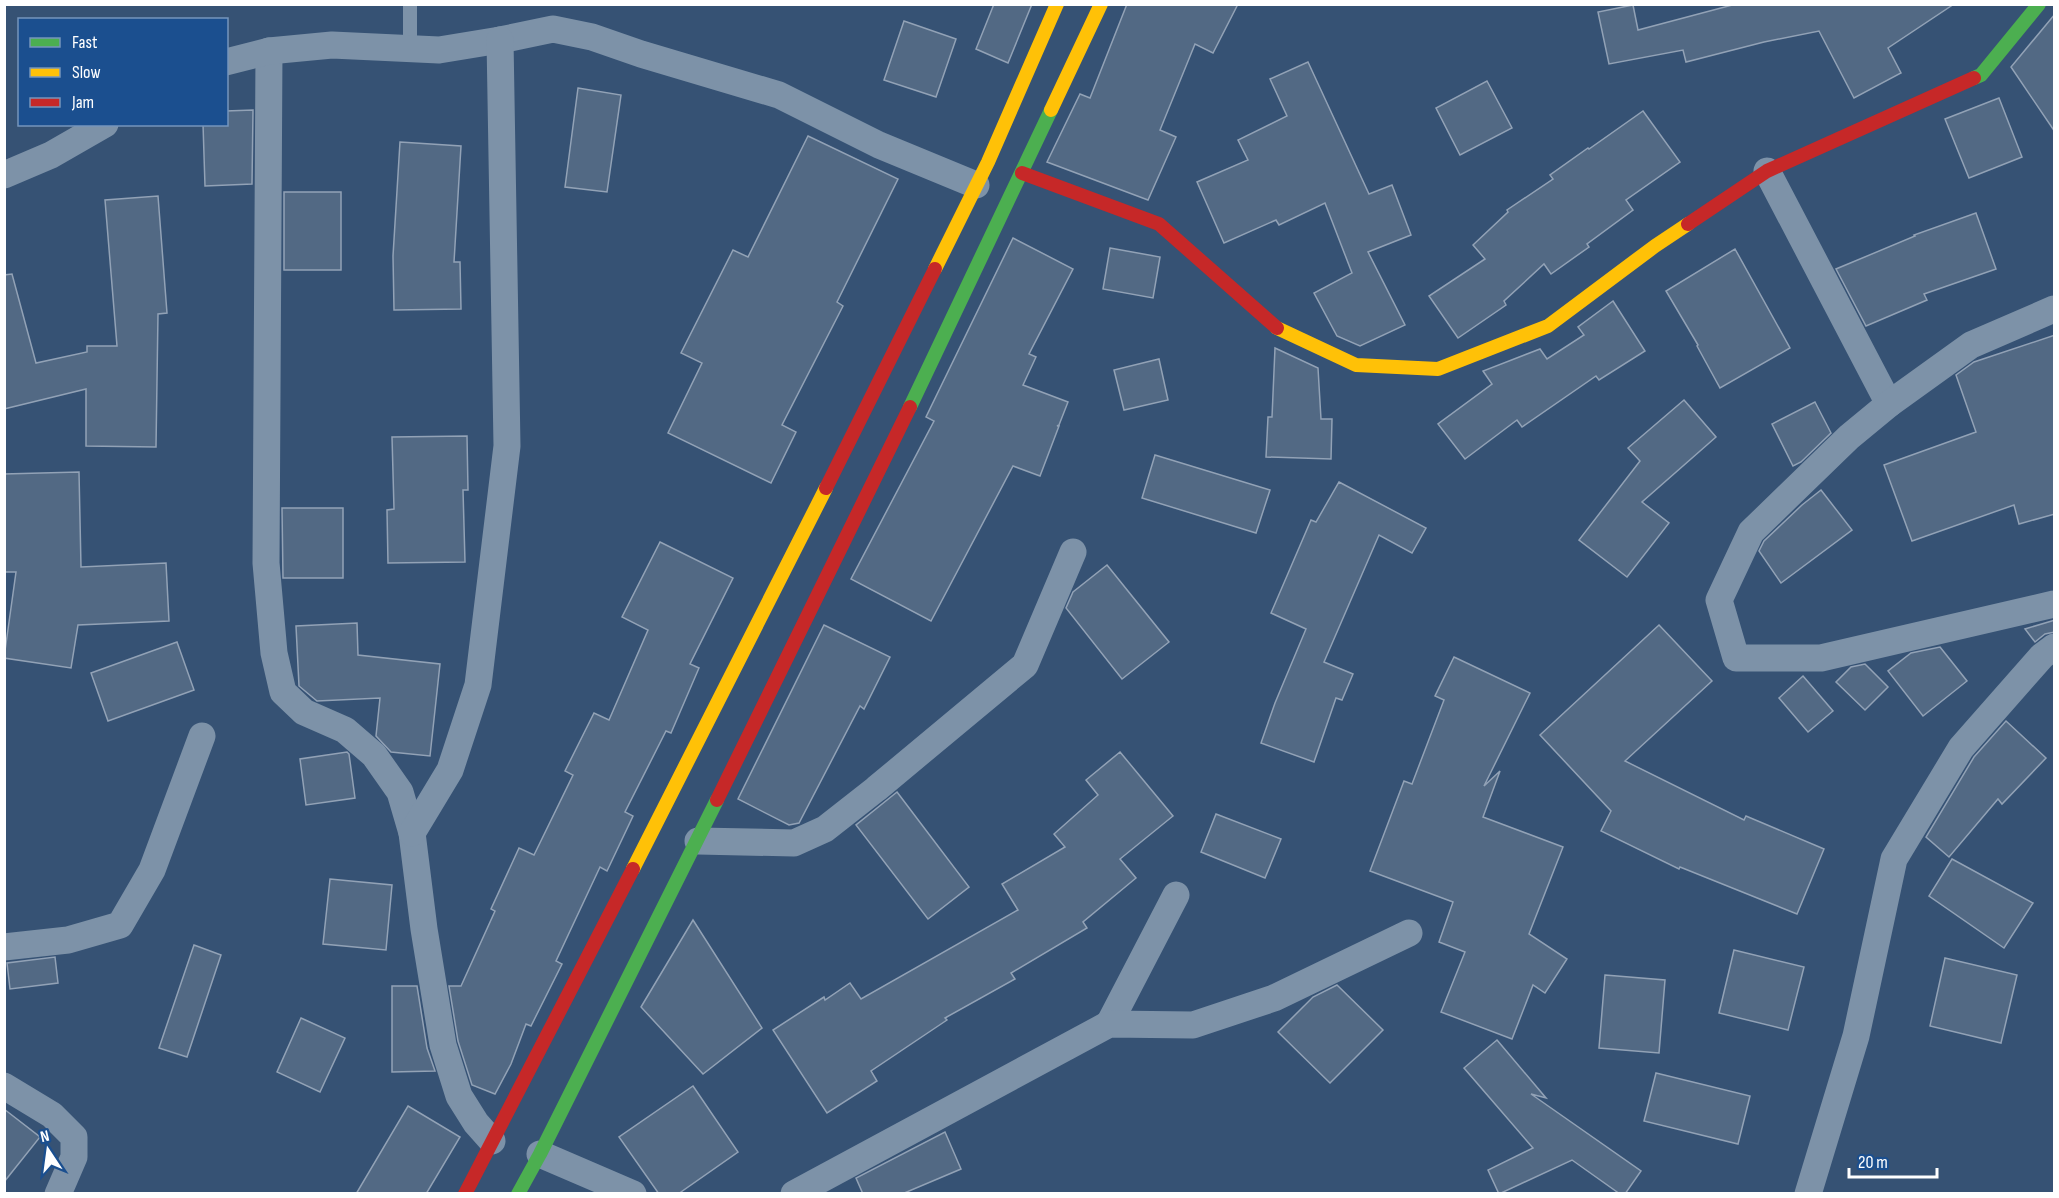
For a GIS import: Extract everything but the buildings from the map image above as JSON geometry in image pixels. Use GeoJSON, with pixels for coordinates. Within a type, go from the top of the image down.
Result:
{"type":"FeatureCollection","features":[{"type":"Feature","properties":{"kind":"street"},"geometry":{"type":"LineString","coordinates":[[465,1194],[756,629],[976,185],[1057,4]]}},
{"type":"Feature","properties":{"kind":"street"},"geometry":{"type":"LineString","coordinates":[[518,1194],[698,841],[1022,173],[1101,4]]}},
{"type":"Feature","properties":{"kind":"street"},"geometry":{"type":"LineString","coordinates":[[1022,173],[1159,224],[1280,330],[1356,365],[1438,369],[1548,326],[1655,246],[1767,171],[1981,75],[2039,4]]}},
{"type":"Feature","properties":{"kind":"street"},"geometry":{"type":"LineString","coordinates":[[228,61],[269,51],[332,45],[439,50],[553,29],[592,37],[779,95],[879,145],[976,185]]}},
{"type":"Feature","properties":{"kind":"street"},"geometry":{"type":"LineString","coordinates":[[412,833],[450,770],[478,685],[507,446],[500,40]]}},
{"type":"Feature","properties":{"kind":"street"},"geometry":{"type":"LineString","coordinates":[[269,51],[266,563],[274,653],[283,692],[304,712],[345,730],[374,755],[400,792],[412,833],[442,1045],[459,1096],[476,1123],[492,1141]]}},
{"type":"Feature","properties":{"kind":"street"},"geometry":{"type":"LineString","coordinates":[[4,176],[51,155],[102,126]]}},
{"type":"Feature","properties":{"kind":"street"},"geometry":{"type":"LineString","coordinates":[[1767,171],[1889,404]]}},
{"type":"Feature","properties":{"kind":"street"},"geometry":{"type":"LineString","coordinates":[[2055,309],[1971,345],[1889,404],[1849,437],[1751,532],[1719,600],[1736,658],[1821,658],[2055,604]]}},
{"type":"Feature","properties":{"kind":"street"},"geometry":{"type":"LineString","coordinates":[[698,841],[794,843],[825,829],[885,782],[1024,665],[1073,552]]}},
{"type":"Feature","properties":{"kind":"street"},"geometry":{"type":"LineString","coordinates":[[1808,1194],[1856,1036],[1894,859],[1961,748],[2043,656],[2055,648]]}},
{"type":"Feature","properties":{"kind":"street"},"geometry":{"type":"LineString","coordinates":[[4,947],[68,940],[120,925],[152,870],[202,736]]}},
{"type":"Feature","properties":{"kind":"street"},"geometry":{"type":"LineString","coordinates":[[1109,1023],[1176,895]]}},
{"type":"Feature","properties":{"kind":"street"},"geometry":{"type":"LineString","coordinates":[[794,1194],[1109,1023],[1193,1025],[1274,999],[1409,933]]}},
{"type":"Feature","properties":{"kind":"street"},"geometry":{"type":"LineString","coordinates":[[4,1086],[52,1115],[74,1137],[74,1157],[58,1194]]}},
{"type":"Feature","properties":{"kind":"street"},"geometry":{"type":"LineString","coordinates":[[540,1154],[633,1194]]}},
{"type":"Feature","properties":{"kind":"lane"},"geometry":{"type":"LineString","coordinates":[[410,4],[410,48]]}},
{"type":"Feature","properties":{"kind":"traffic: fast"},"geometry":{"type":"LineString","coordinates":[[1974,78],[1981,75],[2039,4]]}},
{"type":"Feature","properties":{"kind":"traffic: fast"},"geometry":{"type":"LineString","coordinates":[[910,407],[1051,110]]}},
{"type":"Feature","properties":{"kind":"traffic: fast"},"geometry":{"type":"LineString","coordinates":[[518,1194],[717,800]]}},
{"type":"Feature","properties":{"kind":"traffic: slow"},"geometry":{"type":"LineString","coordinates":[[935,269],[988,162],[1057,4]]}},
{"type":"Feature","properties":{"kind":"traffic: slow"},"geometry":{"type":"LineString","coordinates":[[1051,110],[1101,4]]}},
{"type":"Feature","properties":{"kind":"traffic: slow"},"geometry":{"type":"LineString","coordinates":[[1277,328],[1356,365],[1438,369],[1548,326],[1688,224]]}},
{"type":"Feature","properties":{"kind":"traffic: slow"},"geometry":{"type":"LineString","coordinates":[[633,869],[826,488]]}},
{"type":"Feature","properties":{"kind":"traffic: jam"},"geometry":{"type":"LineString","coordinates":[[1688,224],[1767,171],[1974,78]]}},
{"type":"Feature","properties":{"kind":"traffic: jam"},"geometry":{"type":"LineString","coordinates":[[1022,173],[1159,224],[1277,328]]}},
{"type":"Feature","properties":{"kind":"traffic: jam"},"geometry":{"type":"LineString","coordinates":[[826,488],[935,269]]}},
{"type":"Feature","properties":{"kind":"traffic: jam"},"geometry":{"type":"LineString","coordinates":[[717,800],[910,407]]}},
{"type":"Feature","properties":{"kind":"traffic: jam"},"geometry":{"type":"LineString","coordinates":[[465,1194],[633,869]]}}]}
